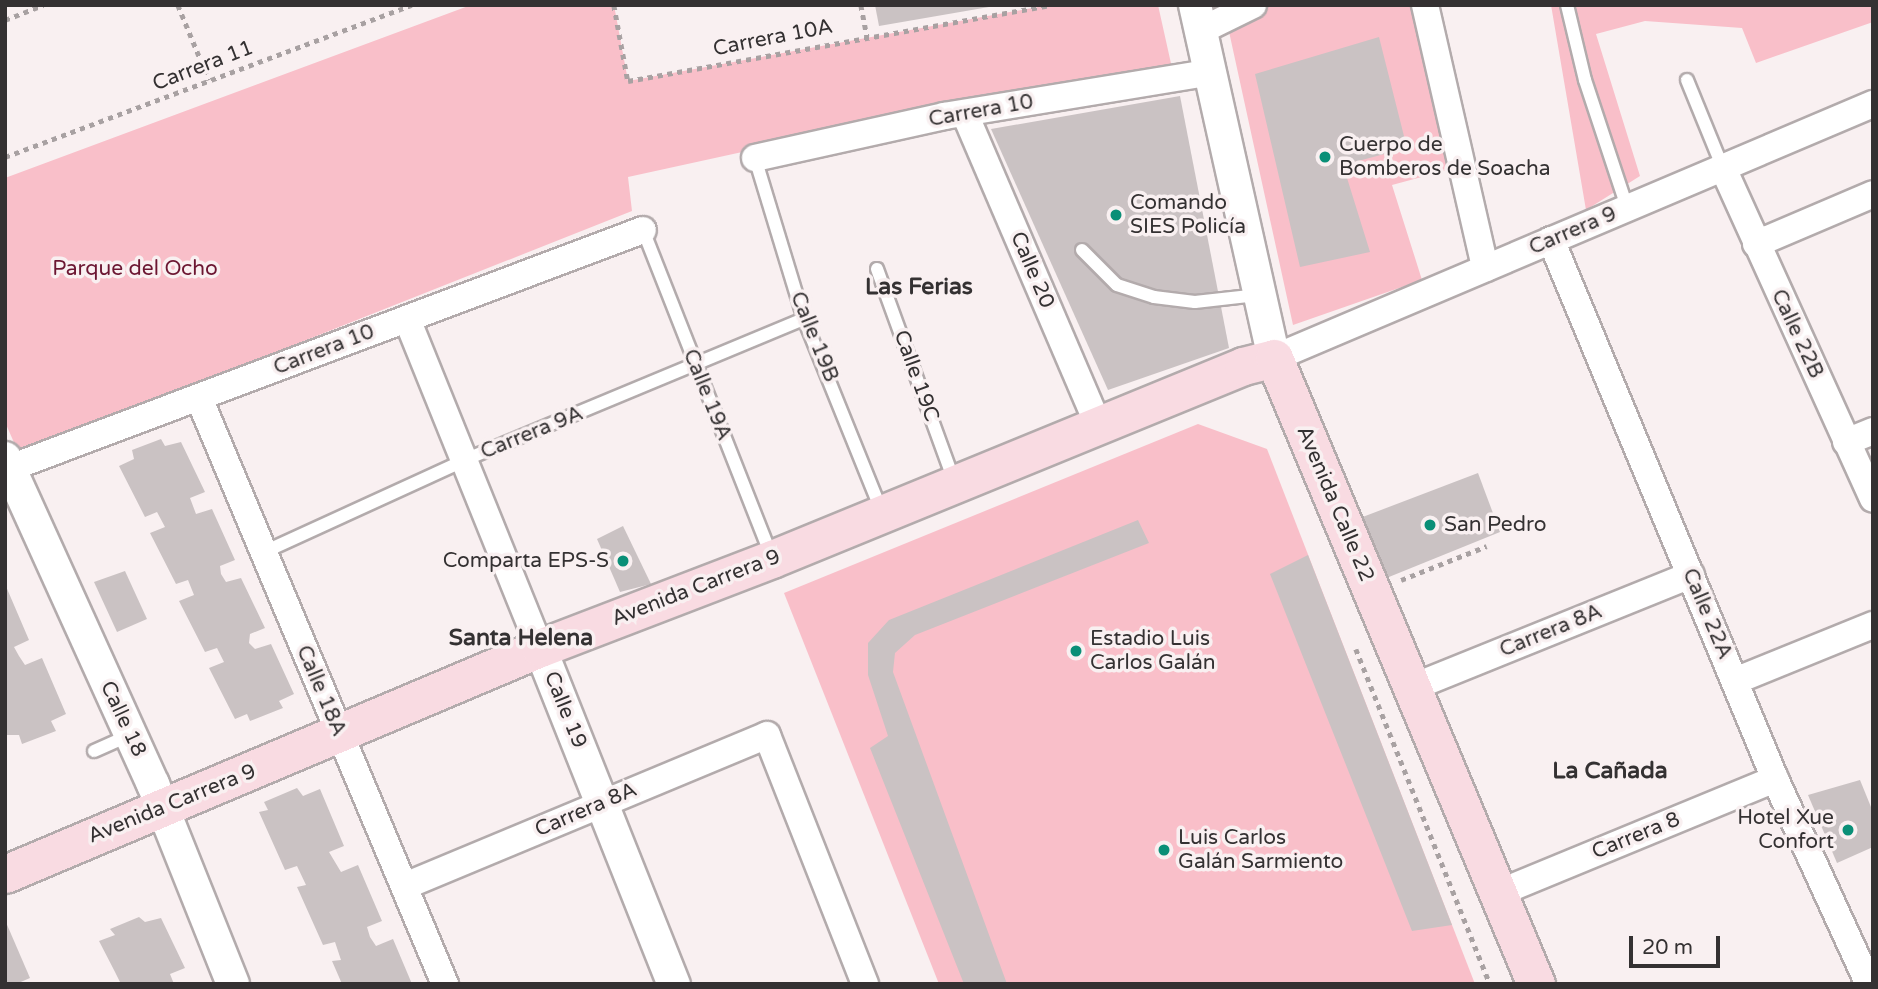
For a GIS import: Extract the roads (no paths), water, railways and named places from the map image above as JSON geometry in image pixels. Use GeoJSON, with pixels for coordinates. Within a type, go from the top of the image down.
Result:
{"type":"FeatureCollection","features":[{"type":"Feature","properties":{"kind":"main road","name":"Avenida Carrera 9"},"geometry":{"type":"LineString","coordinates":[[5,874],[162,807],[340,736],[540,648],[772,558],[1243,366],[1274,358]]}},
{"type":"Feature","properties":{"kind":"main road","name":"Avenida Calle 22"},"geometry":{"type":"LineString","coordinates":[[1274,358],[1496,894],[1536,984]]}},
{"type":"Feature","properties":{"kind":"street"},"geometry":{"type":"LineString","coordinates":[[1197,18],[1253,5]]}},
{"type":"Feature","properties":{"kind":"street"},"geometry":{"type":"LineString","coordinates":[[1425,5],[1485,268]]}},
{"type":"Feature","properties":{"kind":"street","name":"Avenida Calle 22"},"geometry":{"type":"LineString","coordinates":[[1197,18],[1257,295],[1274,358]]}},
{"type":"Feature","properties":{"kind":"street","name":"Carrera 10"},"geometry":{"type":"LineString","coordinates":[[755,158],[965,114],[1208,73]]}},
{"type":"Feature","properties":{"kind":"street","name":"Carrera 9"},"geometry":{"type":"LineString","coordinates":[[1274,358],[1873,104]]}},
{"type":"Feature","properties":{"kind":"street","name":"Calle 20"},"geometry":{"type":"LineString","coordinates":[[965,114],[1098,425]]}},
{"type":"Feature","properties":{"kind":"street","name":"Calle 22B"},"geometry":{"type":"LineString","coordinates":[[1723,168],[1873,499]]}},
{"type":"Feature","properties":{"kind":"street"},"geometry":{"type":"LineString","coordinates":[[1756,244],[1873,194]]}},
{"type":"Feature","properties":{"kind":"street","name":"Carrera 10"},"geometry":{"type":"LineString","coordinates":[[7,465],[199,398],[643,230]]}},
{"type":"Feature","properties":{"kind":"street","name":"Calle 22A"},"geometry":{"type":"LineString","coordinates":[[1552,240],[1774,779],[1867,983]]}},
{"type":"Feature","properties":{"kind":"street","name":"Calle 19"},"geometry":{"type":"LineString","coordinates":[[407,319],[467,459],[674,984]]}},
{"type":"Feature","properties":{"kind":"street","name":"Calle 18A"},"geometry":{"type":"LineString","coordinates":[[199,398],[445,984]]}},
{"type":"Feature","properties":{"kind":"street"},"geometry":{"type":"LineString","coordinates":[[1846,442],[1873,431]]}},
{"type":"Feature","properties":{"kind":"street","name":"Calle 18"},"geometry":{"type":"LineString","coordinates":[[7,465],[131,734],[233,984]]}},
{"type":"Feature","properties":{"kind":"street","name":"Carrera 8A"},"geometry":{"type":"LineString","coordinates":[[1411,688],[1691,575]]}},
{"type":"Feature","properties":{"kind":"street"},"geometry":{"type":"LineString","coordinates":[[1735,681],[1873,625]]}},
{"type":"Feature","properties":{"kind":"street","name":"Carrera 8A"},"geometry":{"type":"LineString","coordinates":[[405,886],[766,735],[864,984]]}},
{"type":"Feature","properties":{"kind":"street","name":"Carrera 8"},"geometry":{"type":"LineString","coordinates":[[1496,894],[1774,779]]}},
{"type":"Feature","properties":{"kind":"lane"},"geometry":{"type":"LineString","coordinates":[[1567,5],[1585,80],[1625,201],[1646,200]]}},
{"type":"Feature","properties":{"kind":"lane"},"geometry":{"type":"LineString","coordinates":[[1687,80],[1723,168]]}},
{"type":"Feature","properties":{"kind":"lane","name":"Calle 19B"},"geometry":{"type":"LineString","coordinates":[[755,158],[804,319],[882,513]]}},
{"type":"Feature","properties":{"kind":"lane","name":"Calle 19A"},"geometry":{"type":"LineString","coordinates":[[643,230],[772,558]]}},
{"type":"Feature","properties":{"kind":"lane"},"geometry":{"type":"LineString","coordinates":[[1082,250],[1117,285],[1154,297],[1195,302],[1257,295]]}},
{"type":"Feature","properties":{"kind":"lane","name":"Calle 19C"},"geometry":{"type":"LineString","coordinates":[[877,269],[955,484]]}},
{"type":"Feature","properties":{"kind":"lane","name":"Carrera 9A"},"geometry":{"type":"LineString","coordinates":[[262,553],[467,459],[804,319]]}},
{"type":"Feature","properties":{"kind":"lane"},"geometry":{"type":"LineString","coordinates":[[94,751],[131,734]]}},
{"type":"Feature","properties":{"kind":"place","name":"Cuerpo de Bomberos de Soacha"},"geometry":{"type":"Point","coordinates":[1325,157]}},
{"type":"Feature","properties":{"kind":"place","name":"Comando SIES Policía"},"geometry":{"type":"Point","coordinates":[1116,215]}},
{"type":"Feature","properties":{"kind":"place","name":"San Pedro"},"geometry":{"type":"Point","coordinates":[1430,525]}},
{"type":"Feature","properties":{"kind":"place","name":"Comparta EPS-S"},"geometry":{"type":"Point","coordinates":[623,561]}},
{"type":"Feature","properties":{"kind":"place","name":"Estadio Luis Carlos Galán"},"geometry":{"type":"Point","coordinates":[1076,651]}},
{"type":"Feature","properties":{"kind":"place","name":"Hotel Xue Confort"},"geometry":{"type":"Point","coordinates":[1848,830]}},
{"type":"Feature","properties":{"kind":"place","name":"Luis Carlos Galán Sarmiento"},"geometry":{"type":"Point","coordinates":[1164,850]}},
{"type":"Feature","properties":{"kind":"district","name":"Las Ferias"},"geometry":{"type":"Point","coordinates":[919,287]}},
{"type":"Feature","properties":{"kind":"district","name":"Santa Helena"},"geometry":{"type":"Point","coordinates":[521,638]}},
{"type":"Feature","properties":{"kind":"district","name":"La Cañada"},"geometry":{"type":"Point","coordinates":[1610,771]}},
{"type":"Feature","properties":{"kind":"park label","name":"Parque del Ocho"},"geometry":{"type":"Point","coordinates":[135,269]}}]}
